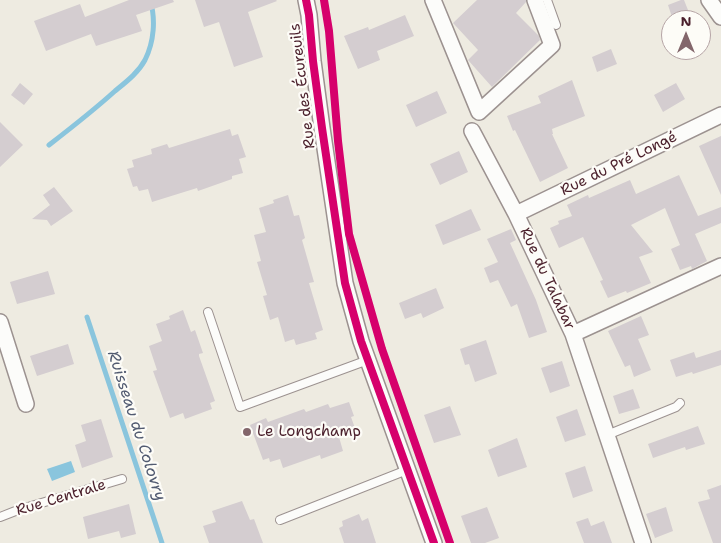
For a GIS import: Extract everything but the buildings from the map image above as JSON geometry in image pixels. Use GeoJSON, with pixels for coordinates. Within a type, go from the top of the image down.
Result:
{"type":"FeatureCollection","features":[{"type":"Feature","properties":{"kind":"street","name":"Rue des Écureuils"},"geometry":{"type":"LineString","coordinates":[[306,0],[322,128],[345,282],[368,360],[434,543]]}},
{"type":"Feature","properties":{"kind":"street"},"geometry":{"type":"LineString","coordinates":[[433,0],[479,112],[552,45],[535,0]]}},
{"type":"Feature","properties":{"kind":"street"},"geometry":{"type":"LineString","coordinates":[[709,0],[721,17]]}},
{"type":"Feature","properties":{"kind":"street","name":"Rue du Pré Longé"},"geometry":{"type":"LineString","coordinates":[[516,214],[721,115]]}},
{"type":"Feature","properties":{"kind":"street","name":"Rue du Talabar"},"geometry":{"type":"LineString","coordinates":[[472,131],[516,214],[573,334],[643,543]]}},
{"type":"Feature","properties":{"kind":"street"},"geometry":{"type":"LineString","coordinates":[[573,334],[721,266]]}},
{"type":"Feature","properties":{"kind":"street"},"geometry":{"type":"LineString","coordinates":[[0,322],[26,404]]}},
{"type":"Feature","properties":{"kind":"lane"},"geometry":{"type":"LineString","coordinates":[[547,0],[556,25]]}},
{"type":"Feature","properties":{"kind":"lane"},"geometry":{"type":"LineString","coordinates":[[208,312],[240,407],[368,360]]}},
{"type":"Feature","properties":{"kind":"lane"},"geometry":{"type":"LineString","coordinates":[[607,435],[676,407],[680,403]]}},
{"type":"Feature","properties":{"kind":"lane"},"geometry":{"type":"LineString","coordinates":[[280,520],[407,470]]}},
{"type":"Feature","properties":{"kind":"lane","name":"Rue Centrale"},"geometry":{"type":"LineString","coordinates":[[0,517],[122,479]]}},
{"type":"Feature","properties":{"kind":"water"},"geometry":{"type":"Polygon","coordinates":[[[71,461],[75,472],[52,481],[47,469],[71,461]]]}},
{"type":"Feature","properties":{"kind":"waterway"},"geometry":{"type":"LineString","coordinates":[[49,145],[91,112],[127,81],[142,65],[148,53],[153,30],[150,0]]}},
{"type":"Feature","properties":{"kind":"waterway","name":"Ruisseau du Colovry"},"geometry":{"type":"LineString","coordinates":[[87,317],[162,543]]}},
{"type":"Feature","properties":{"kind":"cycle path"},"geometry":{"type":"LineString","coordinates":[[306,0],[322,128],[345,283],[361,341],[434,543]]}},
{"type":"Feature","properties":{"kind":"cycle path"},"geometry":{"type":"LineString","coordinates":[[324,0],[329,31],[338,141],[349,234],[382,349],[450,543]]}},
{"type":"Feature","properties":{"kind":"place","name":"Le Longchamp"},"geometry":{"type":"Point","coordinates":[247,432]}}]}
